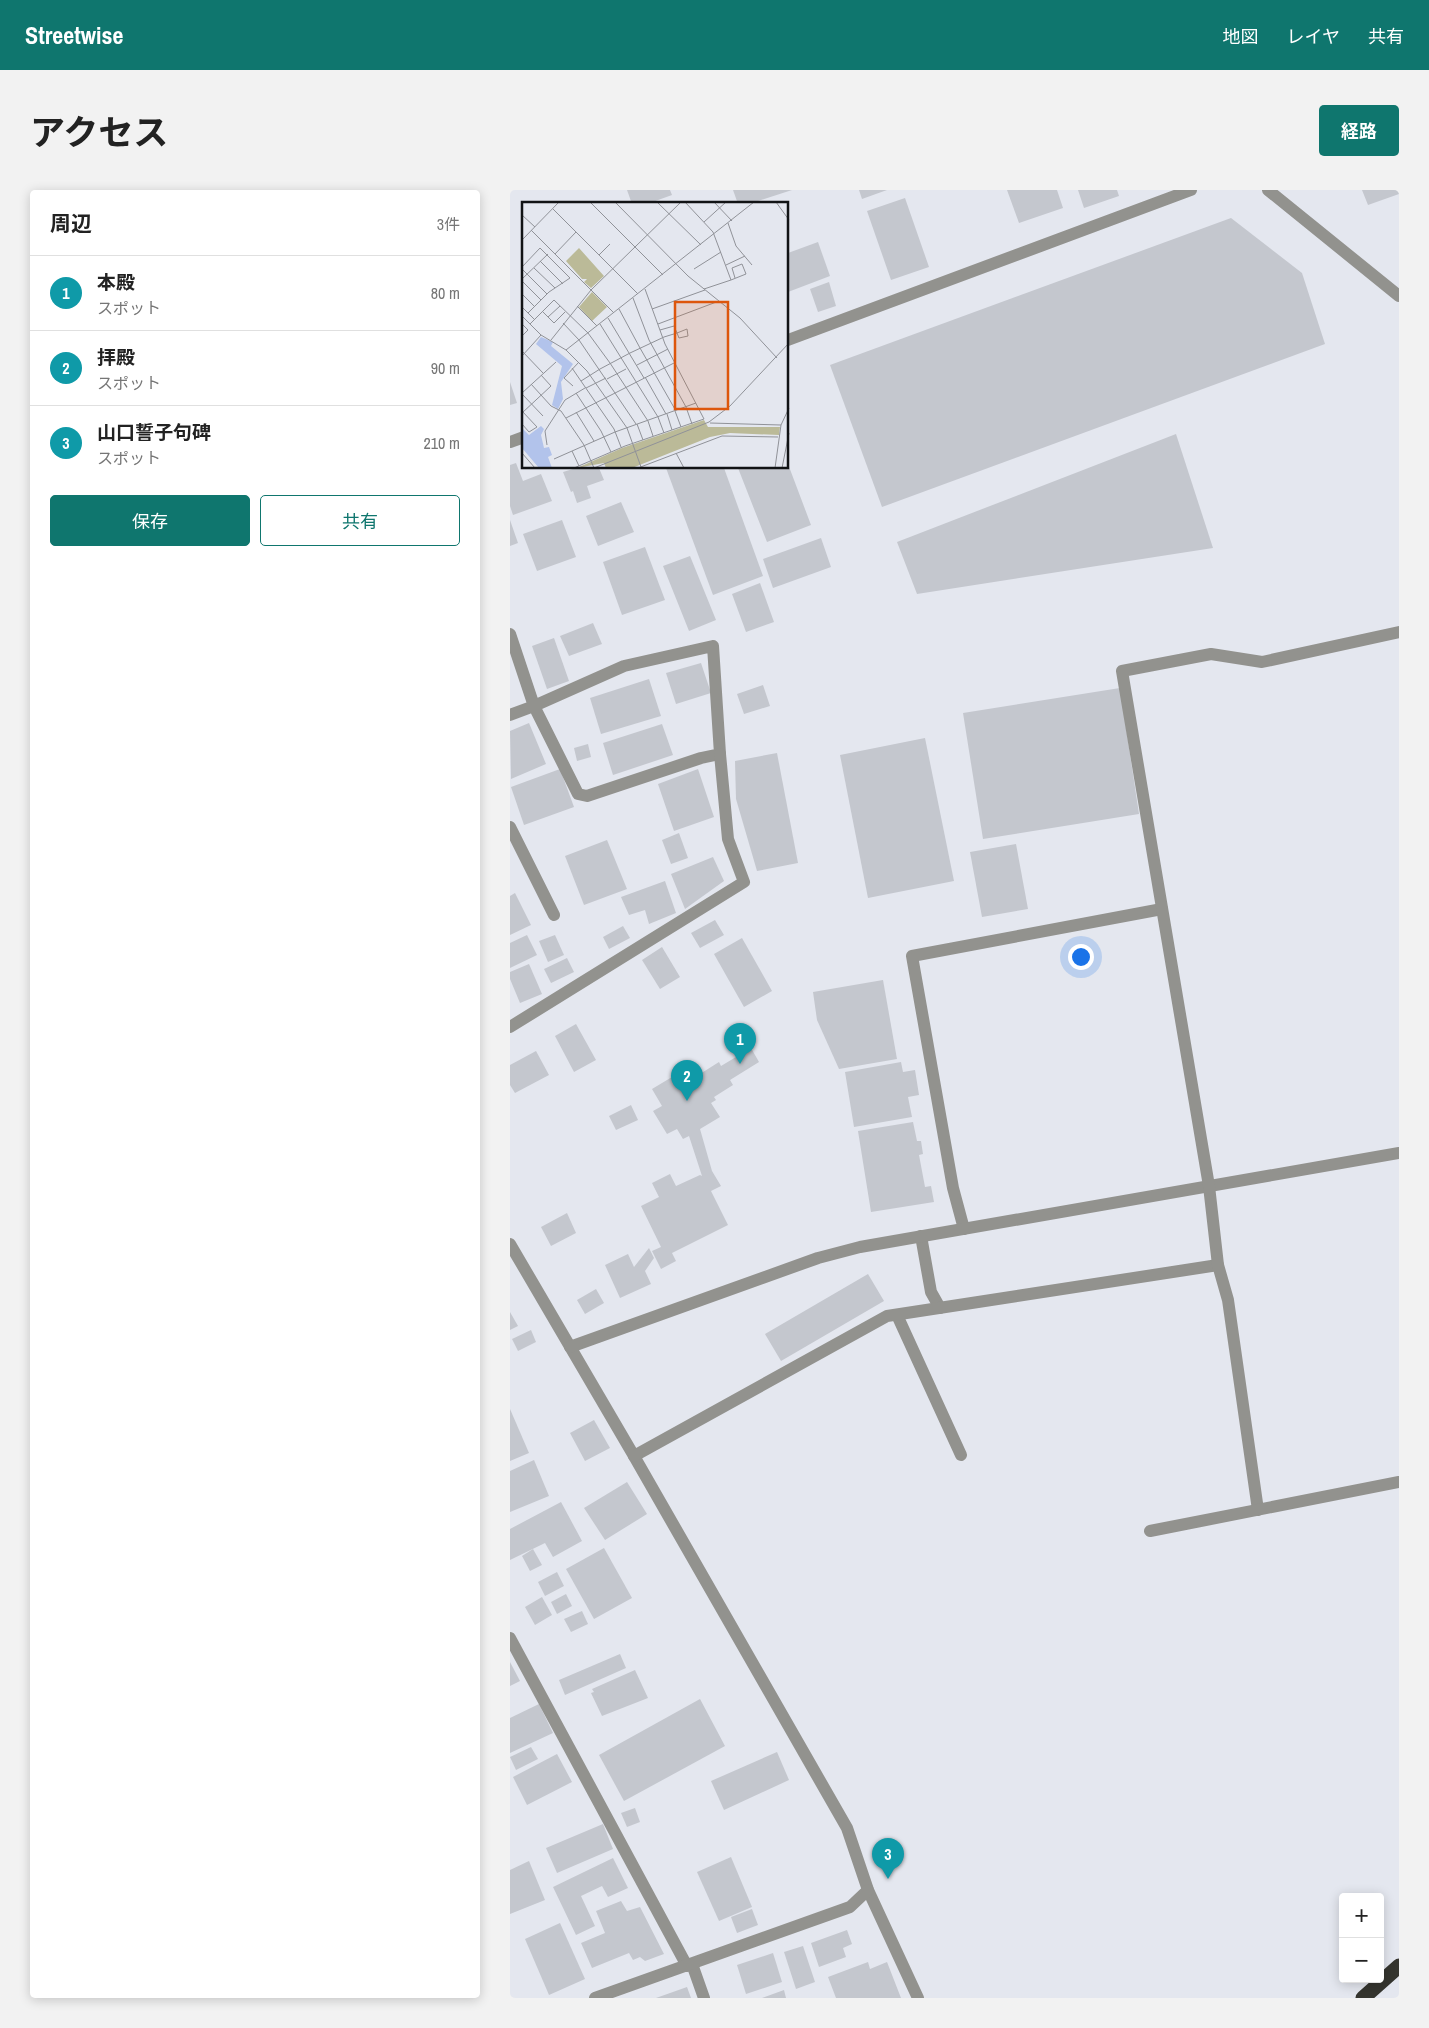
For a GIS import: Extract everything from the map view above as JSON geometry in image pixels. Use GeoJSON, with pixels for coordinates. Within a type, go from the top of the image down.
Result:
{"type":"FeatureCollection","features":[{"type":"Feature","properties":{"kind":"highway"},"geometry":{"type":"LineString","coordinates":[[1362,1998],[1399,1966]]}},
{"type":"Feature","properties":{"kind":"street"},"geometry":{"type":"LineString","coordinates":[[789,340],[1191,190]]}},
{"type":"Feature","properties":{"kind":"street"},"geometry":{"type":"LineString","coordinates":[[1268,190],[1399,296]]}},
{"type":"Feature","properties":{"kind":"street"},"geometry":{"type":"LineString","coordinates":[[510,442],[522,438]]}},
{"type":"Feature","properties":{"kind":"street"},"geometry":{"type":"LineString","coordinates":[[1258,1510],[1228,1300],[1218,1265],[1209,1186],[1122,671],[1211,654],[1262,662],[1399,632]]}},
{"type":"Feature","properties":{"kind":"street"},"geometry":{"type":"LineString","coordinates":[[510,634],[534,706],[578,794],[587,796],[701,758],[720,754]]}},
{"type":"Feature","properties":{"kind":"street"},"geometry":{"type":"LineString","coordinates":[[510,715],[624,666],[713,646],[728,839],[744,882],[510,1027]]}},
{"type":"Feature","properties":{"kind":"street"},"geometry":{"type":"LineString","coordinates":[[510,827],[554,915]]}},
{"type":"Feature","properties":{"kind":"street"},"geometry":{"type":"LineString","coordinates":[[964,1229],[953,1188],[912,956],[1162,909]]}},
{"type":"Feature","properties":{"kind":"street"},"geometry":{"type":"LineString","coordinates":[[570,1347],[707,1296],[818,1258],[860,1246],[1399,1153]]}},
{"type":"Feature","properties":{"kind":"street"},"geometry":{"type":"LineString","coordinates":[[921,1236],[931,1292],[940,1308]]}},
{"type":"Feature","properties":{"kind":"street"},"geometry":{"type":"LineString","coordinates":[[510,1244],[634,1456],[846,1828],[868,1890],[918,1998]]}},
{"type":"Feature","properties":{"kind":"street"},"geometry":{"type":"LineString","coordinates":[[634,1456],[887,1316],[1218,1265]]}},
{"type":"Feature","properties":{"kind":"street"},"geometry":{"type":"LineString","coordinates":[[897,1315],[961,1455]]}},
{"type":"Feature","properties":{"kind":"street"},"geometry":{"type":"LineString","coordinates":[[1150,1531],[1399,1482]]}},
{"type":"Feature","properties":{"kind":"street"},"geometry":{"type":"LineString","coordinates":[[510,1638],[690,1965],[704,1998]]}},
{"type":"Feature","properties":{"kind":"street"},"geometry":{"type":"LineString","coordinates":[[595,1998],[850,1907],[868,1890]]}},
{"type":"Feature","properties":{"kind":"building"},"geometry":{"type":"Polygon","coordinates":[[[627,190],[670,190],[672,195],[653,202],[631,202],[627,190]]]}},
{"type":"Feature","properties":{"kind":"building"},"geometry":{"type":"Polygon","coordinates":[[[733,190],[792,190],[755,202],[737,202],[733,190]]]}},
{"type":"Feature","properties":{"kind":"building"},"geometry":{"type":"Polygon","coordinates":[[[859,190],[887,190],[862,199],[859,190]]]}},
{"type":"Feature","properties":{"kind":"building"},"geometry":{"type":"Polygon","coordinates":[[[1007,190],[1057,190],[1063,208],[1019,223],[1007,190]]]}},
{"type":"Feature","properties":{"kind":"building"},"geometry":{"type":"Polygon","coordinates":[[[1078,190],[1117,190],[1119,196],[1084,208],[1078,190]]]}},
{"type":"Feature","properties":{"kind":"building"},"geometry":{"type":"Polygon","coordinates":[[[1362,190],[1399,190],[1399,194],[1368,205],[1362,190]]]}},
{"type":"Feature","properties":{"kind":"building"},"geometry":{"type":"Polygon","coordinates":[[[905,198],[929,267],[891,280],[867,211],[905,198]]]}},
{"type":"Feature","properties":{"kind":"building"},"geometry":{"type":"Polygon","coordinates":[[[1231,218],[1302,273],[1325,344],[882,507],[830,365],[1231,218]]]}},
{"type":"Feature","properties":{"kind":"building"},"geometry":{"type":"Polygon","coordinates":[[[818,242],[830,276],[789,292],[789,253],[818,242]]]}},
{"type":"Feature","properties":{"kind":"building"},"geometry":{"type":"Polygon","coordinates":[[[829,282],[836,306],[818,312],[810,289],[829,282]]]}},
{"type":"Feature","properties":{"kind":"building"},"geometry":{"type":"Polygon","coordinates":[[[510,382],[517,403],[510,405],[510,382]]]}},
{"type":"Feature","properties":{"kind":"building"},"geometry":{"type":"Polygon","coordinates":[[[1176,434],[1213,548],[917,594],[897,542],[1176,434]]]}},
{"type":"Feature","properties":{"kind":"building"},"geometry":{"type":"Polygon","coordinates":[[[516,463],[523,481],[541,474],[552,501],[513,515],[510,506],[510,465],[516,463]]]}},
{"type":"Feature","properties":{"kind":"building"},"geometry":{"type":"Polygon","coordinates":[[[789,467],[811,525],[767,542],[738,469],[789,469],[789,467]]]}},
{"type":"Feature","properties":{"kind":"building"},"geometry":{"type":"Polygon","coordinates":[[[573,469],[599,469],[604,480],[587,486],[591,498],[577,503],[563,472],[573,469]]]}},
{"type":"Feature","properties":{"kind":"building"},"geometry":{"type":"Polygon","coordinates":[[[666,469],[724,469],[763,576],[713,595],[666,469]]]}},
{"type":"Feature","properties":{"kind":"building"},"geometry":{"type":"Polygon","coordinates":[[[621,502],[634,532],[598,546],[586,516],[621,502]]]}},
{"type":"Feature","properties":{"kind":"building"},"geometry":{"type":"Polygon","coordinates":[[[510,520],[518,543],[510,546],[510,520]]]}},
{"type":"Feature","properties":{"kind":"building"},"geometry":{"type":"Polygon","coordinates":[[[562,520],[576,557],[537,571],[523,534],[562,520]]]}},
{"type":"Feature","properties":{"kind":"building"},"geometry":{"type":"Polygon","coordinates":[[[821,538],[831,567],[773,588],[763,559],[821,538]]]}},
{"type":"Feature","properties":{"kind":"building"},"geometry":{"type":"Polygon","coordinates":[[[645,547],[665,600],[622,615],[603,562],[645,547]]]}},
{"type":"Feature","properties":{"kind":"building"},"geometry":{"type":"Polygon","coordinates":[[[690,556],[716,620],[689,631],[663,566],[690,556]]]}},
{"type":"Feature","properties":{"kind":"building"},"geometry":{"type":"Polygon","coordinates":[[[760,583],[774,622],[746,632],[732,594],[760,583]]]}},
{"type":"Feature","properties":{"kind":"building"},"geometry":{"type":"Polygon","coordinates":[[[593,623],[602,644],[569,656],[560,636],[593,623]]]}},
{"type":"Feature","properties":{"kind":"building"},"geometry":{"type":"Polygon","coordinates":[[[554,638],[569,681],[547,689],[532,646],[554,638]]]}},
{"type":"Feature","properties":{"kind":"building"},"geometry":{"type":"Polygon","coordinates":[[[701,663],[711,693],[676,704],[666,673],[701,663]]]}},
{"type":"Feature","properties":{"kind":"building"},"geometry":{"type":"Polygon","coordinates":[[[649,679],[661,716],[601,734],[590,698],[649,679]]]}},
{"type":"Feature","properties":{"kind":"building"},"geometry":{"type":"Polygon","coordinates":[[[763,685],[770,706],[744,714],[737,694],[763,685]]]}},
{"type":"Feature","properties":{"kind":"building"},"geometry":{"type":"Polygon","coordinates":[[[1120,688],[1139,814],[983,839],[963,713],[1120,688]]]}},
{"type":"Feature","properties":{"kind":"building"},"geometry":{"type":"Polygon","coordinates":[[[529,723],[546,764],[511,779],[510,731],[529,723]]]}},
{"type":"Feature","properties":{"kind":"building"},"geometry":{"type":"Polygon","coordinates":[[[662,724],[673,755],[613,775],[603,743],[662,724]]]}},
{"type":"Feature","properties":{"kind":"building"},"geometry":{"type":"Polygon","coordinates":[[[925,738],[954,881],[868,898],[840,755],[925,738]]]}},
{"type":"Feature","properties":{"kind":"building"},"geometry":{"type":"Polygon","coordinates":[[[588,744],[591,757],[577,761],[574,748],[588,744]]]}},
{"type":"Feature","properties":{"kind":"building"},"geometry":{"type":"Polygon","coordinates":[[[777,753],[798,863],[757,871],[736,799],[735,761],[777,753]]]}},
{"type":"Feature","properties":{"kind":"building"},"geometry":{"type":"Polygon","coordinates":[[[560,769],[574,807],[524,825],[511,787],[560,769]]]}},
{"type":"Feature","properties":{"kind":"building"},"geometry":{"type":"Polygon","coordinates":[[[698,769],[714,817],[674,831],[658,784],[698,769]]]}},
{"type":"Feature","properties":{"kind":"building"},"geometry":{"type":"Polygon","coordinates":[[[679,833],[688,858],[671,864],[662,840],[679,833]]]}},
{"type":"Feature","properties":{"kind":"building"},"geometry":{"type":"Polygon","coordinates":[[[607,840],[627,889],[584,905],[565,856],[607,840]]]}},
{"type":"Feature","properties":{"kind":"building"},"geometry":{"type":"Polygon","coordinates":[[[1016,844],[1028,909],[982,917],[970,852],[1016,844]]]}},
{"type":"Feature","properties":{"kind":"building"},"geometry":{"type":"Polygon","coordinates":[[[713,857],[724,881],[685,909],[671,874],[713,857]]]}},
{"type":"Feature","properties":{"kind":"building"},"geometry":{"type":"Polygon","coordinates":[[[665,881],[676,913],[649,924],[645,910],[629,915],[621,897],[665,881]]]}},
{"type":"Feature","properties":{"kind":"building"},"geometry":{"type":"Polygon","coordinates":[[[515,893],[531,925],[510,935],[510,896],[515,893]]]}},
{"type":"Feature","properties":{"kind":"building"},"geometry":{"type":"Polygon","coordinates":[[[715,920],[724,935],[700,948],[691,933],[715,920]]]}},
{"type":"Feature","properties":{"kind":"building"},"geometry":{"type":"Polygon","coordinates":[[[623,926],[630,938],[609,949],[603,937],[623,926]]]}},
{"type":"Feature","properties":{"kind":"building"},"geometry":{"type":"Polygon","coordinates":[[[527,935],[537,955],[510,968],[510,943],[527,935]]]}},
{"type":"Feature","properties":{"kind":"building"},"geometry":{"type":"Polygon","coordinates":[[[555,935],[564,955],[548,962],[539,941],[555,935]]]}},
{"type":"Feature","properties":{"kind":"building"},"geometry":{"type":"Polygon","coordinates":[[[742,938],[772,991],[744,1007],[714,954],[742,938]]]}},
{"type":"Feature","properties":{"kind":"building"},"geometry":{"type":"Polygon","coordinates":[[[662,947],[680,977],[660,989],[642,960],[662,947]]]}},
{"type":"Feature","properties":{"kind":"building"},"geometry":{"type":"Polygon","coordinates":[[[567,958],[574,972],[551,983],[544,969],[567,958]]]}},
{"type":"Feature","properties":{"kind":"building"},"geometry":{"type":"Polygon","coordinates":[[[529,964],[542,994],[520,1003],[510,979],[510,972],[529,964]]]}},
{"type":"Feature","properties":{"kind":"building"},"geometry":{"type":"Polygon","coordinates":[[[883,980],[897,1059],[839,1069],[817,1020],[813,992],[883,980]]]}},
{"type":"Feature","properties":{"kind":"building"},"geometry":{"type":"Polygon","coordinates":[[[576,1024],[596,1060],[574,1072],[555,1036],[576,1024]]]}},
{"type":"Feature","properties":{"kind":"building"},"geometry":{"type":"Polygon","coordinates":[[[751,1048],[759,1062],[730,1080],[733,1085],[714,1097],[716,1100],[711,1103],[720,1117],[700,1129],[712,1171],[721,1186],[711,1191],[728,1225],[672,1253],[676,1261],[661,1269],[652,1251],[661,1247],[641,1206],[659,1197],[652,1183],[670,1174],[676,1186],[700,1175],[702,1176],[689,1136],[683,1139],[677,1129],[667,1134],[653,1111],[662,1106],[652,1089],[687,1068],[692,1076],[699,1072],[700,1074],[719,1062],[721,1066],[751,1048]]]}},
{"type":"Feature","properties":{"kind":"building"},"geometry":{"type":"Polygon","coordinates":[[[536,1051],[549,1075],[515,1093],[510,1085],[510,1065],[536,1051]]]}},
{"type":"Feature","properties":{"kind":"building"},"geometry":{"type":"Polygon","coordinates":[[[901,1062],[903,1072],[915,1070],[919,1095],[908,1097],[912,1117],[854,1127],[845,1072],[901,1062]]]}},
{"type":"Feature","properties":{"kind":"building"},"geometry":{"type":"Polygon","coordinates":[[[631,1105],[638,1120],[616,1130],[609,1116],[631,1105]]]}},
{"type":"Feature","properties":{"kind":"building"},"geometry":{"type":"Polygon","coordinates":[[[913,1122],[917,1141],[921,1141],[923,1154],[919,1155],[925,1187],[931,1186],[934,1202],[871,1212],[858,1131],[913,1122]]]}},
{"type":"Feature","properties":{"kind":"building"},"geometry":{"type":"Polygon","coordinates":[[[567,1213],[576,1233],[551,1246],[541,1227],[567,1213]]]}},
{"type":"Feature","properties":{"kind":"building"},"geometry":{"type":"Polygon","coordinates":[[[649,1248],[654,1258],[645,1271],[651,1284],[620,1298],[605,1265],[628,1254],[634,1267],[649,1248]]]}},
{"type":"Feature","properties":{"kind":"building"},"geometry":{"type":"Polygon","coordinates":[[[868,1274],[884,1301],[781,1361],[765,1334],[868,1274]]]}},
{"type":"Feature","properties":{"kind":"building"},"geometry":{"type":"Polygon","coordinates":[[[596,1289],[604,1303],[585,1314],[577,1300],[596,1289]]]}},
{"type":"Feature","properties":{"kind":"building"},"geometry":{"type":"Polygon","coordinates":[[[510,1312],[518,1326],[510,1330],[510,1312]]]}},
{"type":"Feature","properties":{"kind":"building"},"geometry":{"type":"Polygon","coordinates":[[[531,1330],[536,1342],[518,1351],[512,1339],[531,1330]]]}},
{"type":"Feature","properties":{"kind":"building"},"geometry":{"type":"Polygon","coordinates":[[[510,1409],[529,1453],[510,1461],[510,1409]]]}},
{"type":"Feature","properties":{"kind":"building"},"geometry":{"type":"Polygon","coordinates":[[[594,1420],[610,1448],[585,1461],[570,1433],[594,1420]]]}},
{"type":"Feature","properties":{"kind":"building"},"geometry":{"type":"Polygon","coordinates":[[[534,1460],[549,1496],[510,1512],[510,1471],[534,1460]]]}},
{"type":"Feature","properties":{"kind":"building"},"geometry":{"type":"Polygon","coordinates":[[[627,1482],[647,1514],[605,1540],[584,1508],[627,1482]]]}},
{"type":"Feature","properties":{"kind":"building"},"geometry":{"type":"Polygon","coordinates":[[[561,1502],[582,1541],[553,1557],[545,1543],[510,1560],[510,1529],[561,1502]]]}},
{"type":"Feature","properties":{"kind":"building"},"geometry":{"type":"Polygon","coordinates":[[[604,1548],[632,1598],[594,1619],[566,1569],[604,1548]]]}},
{"type":"Feature","properties":{"kind":"building"},"geometry":{"type":"Polygon","coordinates":[[[533,1549],[542,1565],[530,1571],[522,1556],[533,1549]]]}},
{"type":"Feature","properties":{"kind":"building"},"geometry":{"type":"Polygon","coordinates":[[[557,1572],[564,1586],[545,1596],[538,1582],[557,1572]]]}},
{"type":"Feature","properties":{"kind":"building"},"geometry":{"type":"Polygon","coordinates":[[[566,1594],[572,1606],[557,1614],[551,1602],[566,1594]]]}},
{"type":"Feature","properties":{"kind":"building"},"geometry":{"type":"Polygon","coordinates":[[[542,1597],[552,1615],[535,1625],[525,1607],[542,1597]]]}},
{"type":"Feature","properties":{"kind":"building"},"geometry":{"type":"Polygon","coordinates":[[[582,1611],[588,1624],[571,1632],[564,1619],[582,1611]]]}},
{"type":"Feature","properties":{"kind":"building"},"geometry":{"type":"Polygon","coordinates":[[[620,1654],[626,1668],[565,1695],[559,1680],[620,1654]]]}},
{"type":"Feature","properties":{"kind":"building"},"geometry":{"type":"Polygon","coordinates":[[[510,1662],[520,1681],[510,1686],[510,1662]]]}},
{"type":"Feature","properties":{"kind":"building"},"geometry":{"type":"Polygon","coordinates":[[[635,1670],[648,1698],[602,1716],[591,1693],[594,1692],[592,1689],[635,1670]]]}},
{"type":"Feature","properties":{"kind":"building"},"geometry":{"type":"Polygon","coordinates":[[[700,1699],[725,1746],[624,1801],[599,1755],[700,1699]]]}},
{"type":"Feature","properties":{"kind":"building"},"geometry":{"type":"Polygon","coordinates":[[[539,1704],[553,1733],[510,1753],[510,1718],[539,1704]]]}},
{"type":"Feature","properties":{"kind":"building"},"geometry":{"type":"Polygon","coordinates":[[[531,1747],[538,1759],[516,1770],[510,1757],[531,1747]]]}},
{"type":"Feature","properties":{"kind":"building"},"geometry":{"type":"Polygon","coordinates":[[[777,1752],[789,1780],[724,1810],[711,1781],[777,1752]]]}},
{"type":"Feature","properties":{"kind":"building"},"geometry":{"type":"Polygon","coordinates":[[[557,1754],[572,1782],[527,1805],[513,1777],[557,1754]]]}},
{"type":"Feature","properties":{"kind":"building"},"geometry":{"type":"Polygon","coordinates":[[[635,1808],[640,1822],[627,1827],[621,1813],[635,1808]]]}},
{"type":"Feature","properties":{"kind":"building"},"geometry":{"type":"Polygon","coordinates":[[[603,1824],[613,1849],[557,1873],[546,1848],[603,1824]]]}},
{"type":"Feature","properties":{"kind":"building"},"geometry":{"type":"Polygon","coordinates":[[[731,1857],[752,1907],[719,1921],[697,1872],[731,1857]]]}},
{"type":"Feature","properties":{"kind":"building"},"geometry":{"type":"Polygon","coordinates":[[[613,1858],[628,1888],[608,1897],[602,1886],[581,1896],[595,1926],[576,1935],[553,1887],[613,1858]]]}},
{"type":"Feature","properties":{"kind":"building"},"geometry":{"type":"Polygon","coordinates":[[[529,1861],[545,1900],[510,1914],[510,1870],[529,1861]]]}},
{"type":"Feature","properties":{"kind":"building"},"geometry":{"type":"Polygon","coordinates":[[[621,1901],[627,1911],[640,1907],[664,1954],[645,1961],[640,1957],[633,1960],[629,1953],[592,1968],[581,1943],[605,1933],[596,1911],[621,1901]]]}},
{"type":"Feature","properties":{"kind":"building"},"geometry":{"type":"Polygon","coordinates":[[[752,1909],[758,1925],[737,1933],[731,1917],[752,1909]]]}},
{"type":"Feature","properties":{"kind":"building"},"geometry":{"type":"Polygon","coordinates":[[[560,1923],[585,1979],[549,1995],[525,1939],[560,1923]]]}},
{"type":"Feature","properties":{"kind":"building"},"geometry":{"type":"Polygon","coordinates":[[[847,1930],[852,1944],[843,1948],[846,1957],[819,1967],[811,1943],[847,1930]]]}},
{"type":"Feature","properties":{"kind":"building"},"geometry":{"type":"Polygon","coordinates":[[[803,1946],[815,1982],[796,1989],[784,1952],[803,1946]]]}},
{"type":"Feature","properties":{"kind":"building"},"geometry":{"type":"Polygon","coordinates":[[[773,1953],[782,1982],[746,1994],[737,1965],[773,1953]]]}},
{"type":"Feature","properties":{"kind":"building"},"geometry":{"type":"Polygon","coordinates":[[[868,1962],[870,1969],[887,1962],[901,1998],[836,1998],[828,1977],[868,1962]]]}},
{"type":"Feature","properties":{"kind":"building"},"geometry":{"type":"Polygon","coordinates":[[[687,1987],[691,1998],[656,1998],[687,1987]]]}},
{"type":"Feature","properties":{"kind":"building"},"geometry":{"type":"Polygon","coordinates":[[[784,1990],[786,1998],[762,1998],[784,1990]]]}},
{"type":"Feature","properties":{"kind":"place","name":"本殿"},"geometry":{"type":"Point","coordinates":[740,1064]}},
{"type":"Feature","properties":{"kind":"place","name":"拝殿"},"geometry":{"type":"Point","coordinates":[687,1101]}},
{"type":"Feature","properties":{"kind":"place","name":"山口誓子句碑"},"geometry":{"type":"Point","coordinates":[888,1879]}}]}
